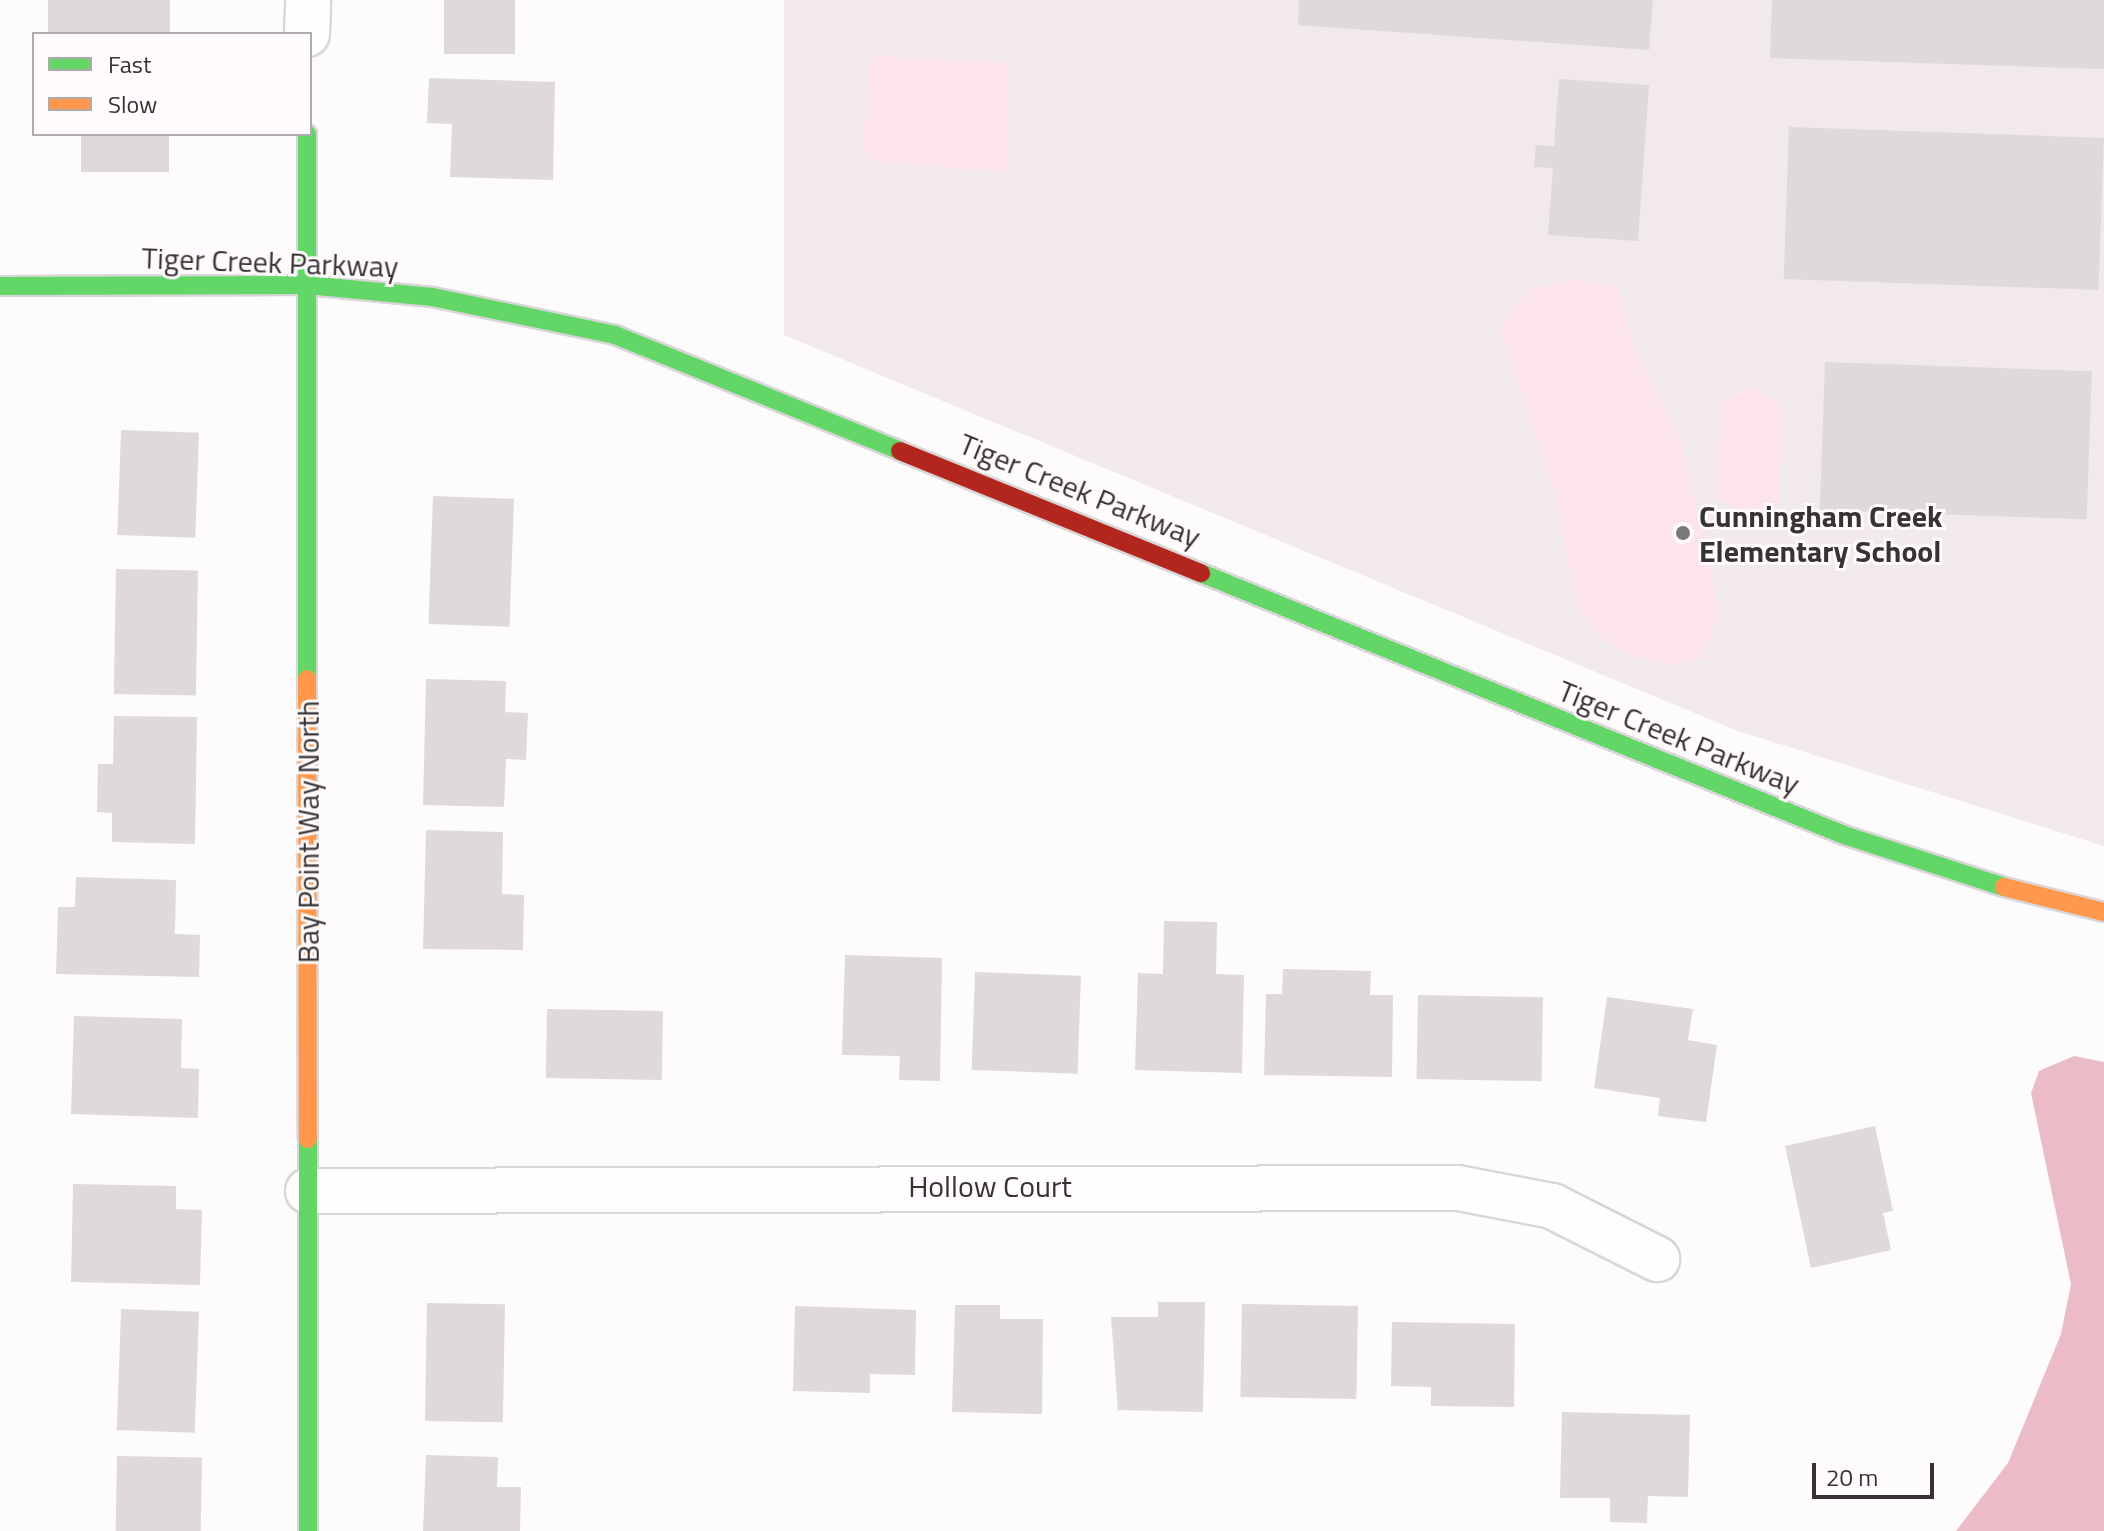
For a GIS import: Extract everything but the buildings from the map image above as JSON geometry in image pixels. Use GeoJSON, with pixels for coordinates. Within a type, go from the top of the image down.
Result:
{"type":"FeatureCollection","features":[{"type":"Feature","properties":{"kind":"street"},"geometry":{"type":"LineString","coordinates":[[307,32],[308,0]]}},
{"type":"Feature","properties":{"kind":"street","name":"Bay Point Way North"},"geometry":{"type":"LineString","coordinates":[[307,136],[308,1531]]}},
{"type":"Feature","properties":{"kind":"street","name":"Tiger Creek Parkway"},"geometry":{"type":"LineString","coordinates":[[0,286],[307,285],[432,297],[615,335],[1844,835],[1950,873],[2104,912]]}},
{"type":"Feature","properties":{"kind":"street","name":"Hollow Court"},"geometry":{"type":"LineString","coordinates":[[308,1191],[1458,1188],[1552,1206],[1657,1259]]}},
{"type":"Feature","properties":{"kind":"shaded area","name":"Cunningham Creek Elementary School"},"geometry":{"type":"Polygon","coordinates":[[[784,0],[2104,0],[2104,846],[1738,731],[784,335],[784,0]]]}},
{"type":"Feature","properties":{"kind":"shaded area"},"geometry":{"type":"Polygon","coordinates":[[[874,56],[1008,63],[1007,172],[873,162],[863,154],[868,64],[874,56]]]}},
{"type":"Feature","properties":{"kind":"shaded area"},"geometry":{"type":"Polygon","coordinates":[[[1575,279],[1618,285],[1634,349],[1682,444],[1719,612],[1703,658],[1666,665],[1629,655],[1598,635],[1578,609],[1553,488],[1499,329],[1529,289],[1575,279]]]}},
{"type":"Feature","properties":{"kind":"shaded area"},"geometry":{"type":"Polygon","coordinates":[[[1753,387],[1782,405],[1779,503],[1769,514],[1746,517],[1717,496],[1719,402],[1753,387]]]}},
{"type":"Feature","properties":{"kind":"shaded area"},"geometry":{"type":"Polygon","coordinates":[[[2074,1056],[2104,1062],[2104,1531],[1956,1531],[2008,1463],[2061,1334],[2071,1284],[2031,1093],[2039,1071],[2074,1056]]]}},
{"type":"Feature","properties":{"kind":"traffic: fast"},"geometry":{"type":"LineString","coordinates":[[307,136],[307,679]]}},
{"type":"Feature","properties":{"kind":"traffic: fast"},"geometry":{"type":"LineString","coordinates":[[0,286],[307,285],[432,297],[615,335],[900,451]]}},
{"type":"Feature","properties":{"kind":"traffic: fast"},"geometry":{"type":"LineString","coordinates":[[1201,573],[1844,835],[2004,887]]}},
{"type":"Feature","properties":{"kind":"traffic: fast"},"geometry":{"type":"LineString","coordinates":[[308,1139],[308,1531]]}},
{"type":"Feature","properties":{"kind":"traffic: slow"},"geometry":{"type":"LineString","coordinates":[[307,679],[308,1139]]}},
{"type":"Feature","properties":{"kind":"traffic: slow"},"geometry":{"type":"LineString","coordinates":[[2004,887],[2104,912]]}},
{"type":"Feature","properties":{"kind":"traffic: jam"},"geometry":{"type":"LineString","coordinates":[[900,451],[1201,573]]}},
{"type":"Feature","properties":{"kind":"place","name":"Cunningham Creek Elementary School"},"geometry":{"type":"Point","coordinates":[1683,533]}}]}
